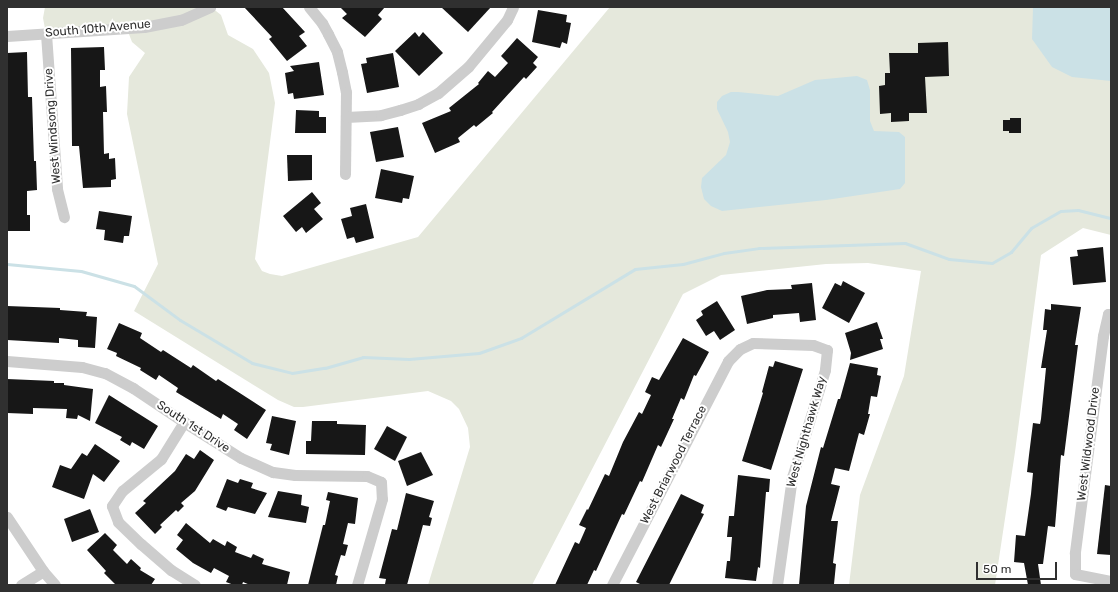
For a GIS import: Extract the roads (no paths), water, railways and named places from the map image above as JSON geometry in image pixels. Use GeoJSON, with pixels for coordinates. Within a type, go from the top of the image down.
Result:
{"type":"FeatureCollection","features":[{"type":"Feature","properties":{"kind":"street","name":"South 10th Avenue"},"geometry":{"type":"LineString","coordinates":[[7,36],[144,27],[181,20],[210,7]]}},
{"type":"Feature","properties":{"kind":"street"},"geometry":{"type":"LineString","coordinates":[[309,7],[322,23],[337,52],[346,92],[345,174]]}},
{"type":"Feature","properties":{"kind":"street"},"geometry":{"type":"LineString","coordinates":[[346,117],[381,115],[418,104],[438,93],[468,67],[507,20],[513,8]]}},
{"type":"Feature","properties":{"kind":"street","name":"West Windsong Drive"},"geometry":{"type":"LineString","coordinates":[[46,34],[57,189],[64,216]]}},
{"type":"Feature","properties":{"kind":"street","name":"West Wildwood Drive"},"geometry":{"type":"LineString","coordinates":[[1109,314],[1103,336],[1075,553],[1075,574],[1111,581]]}},
{"type":"Feature","properties":{"kind":"street","name":"West Nighthawk Way"},"geometry":{"type":"LineString","coordinates":[[740,349],[753,344],[770,343],[813,344],[827,350],[825,370],[792,477],[777,585]]}},
{"type":"Feature","properties":{"kind":"street","name":"West Briarwood Terrace"},"geometry":{"type":"LineString","coordinates":[[612,585],[728,361],[740,349]]}},
{"type":"Feature","properties":{"kind":"street","name":"South 1st Drive"},"geometry":{"type":"LineString","coordinates":[[7,361],[82,367],[105,373],[133,388],[241,458],[274,472],[295,475],[367,476],[381,482],[382,499],[357,585]]}},
{"type":"Feature","properties":{"kind":"street"},"geometry":{"type":"LineString","coordinates":[[184,422],[161,459],[122,491],[112,506],[118,522],[140,544],[171,570],[195,585]]}},
{"type":"Feature","properties":{"kind":"street"},"geometry":{"type":"LineString","coordinates":[[7,517],[43,571],[55,585]]}},
{"type":"Feature","properties":{"kind":"street"},"geometry":{"type":"LineString","coordinates":[[21,585],[43,571]]}},
{"type":"Feature","properties":{"kind":"waterway"},"geometry":{"type":"LineString","coordinates":[[7,264],[81,271],[134,286],[180,320],[252,363],[292,373],[325,368],[363,357],[409,359],[479,353],[521,338],[635,269],[683,264],[724,253],[759,248],[905,243],[949,259],[992,263],[1011,252],[1031,228],[1061,211],[1078,210],[1111,218]]}}]}
